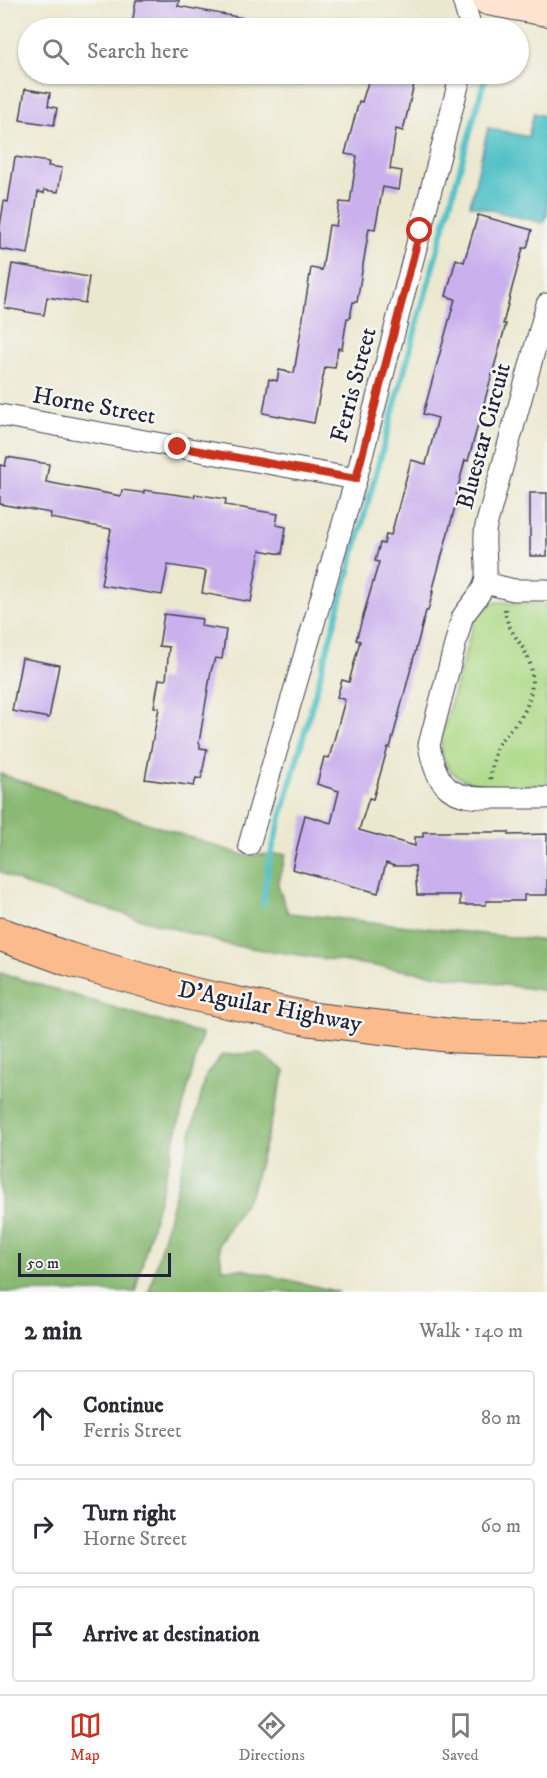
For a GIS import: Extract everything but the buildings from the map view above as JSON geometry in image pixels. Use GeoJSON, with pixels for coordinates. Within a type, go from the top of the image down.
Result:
{"type":"FeatureCollection","features":[{"type":"Feature","properties":{"kind":"highway","name":"D'Aguilar Highway"},"geometry":{"type":"LineString","coordinates":[[0,934],[68,959],[192,994],[310,1019],[455,1036],[547,1039]]}},
{"type":"Feature","properties":{"kind":"main road"},"geometry":{"type":"LineString","coordinates":[[488,0],[547,11]]}},
{"type":"Feature","properties":{"kind":"street"},"geometry":{"type":"LineString","coordinates":[[463,0],[468,18]]}},
{"type":"Feature","properties":{"kind":"street","name":"Ferris Street"},"geometry":{"type":"LineString","coordinates":[[249,845],[356,479],[458,84]]}},
{"type":"Feature","properties":{"kind":"street","name":"Bluestar Circuit"},"geometry":{"type":"LineString","coordinates":[[495,586],[486,561],[483,542],[547,304]]}},
{"type":"Feature","properties":{"kind":"street","name":"Horne Street"},"geometry":{"type":"LineString","coordinates":[[0,415],[356,479]]}},
{"type":"Feature","properties":{"kind":"street"},"geometry":{"type":"LineString","coordinates":[[547,590],[495,586],[462,618],[429,745],[432,762],[439,778],[452,791],[467,798],[547,798]]}},
{"type":"Feature","properties":{"kind":"path"},"geometry":{"type":"LineString","coordinates":[[488,798],[496,749],[522,717],[530,694],[532,679],[528,654],[510,629],[495,586]]}},
{"type":"Feature","properties":{"kind":"green space"},"geometry":{"type":"Polygon","coordinates":[[[497,602],[547,605],[547,785],[476,784],[461,778],[449,769],[443,755],[442,734],[474,622],[484,610],[497,602]]]}},
{"type":"Feature","properties":{"kind":"green space"},"geometry":{"type":"Polygon","coordinates":[[[0,774],[243,855],[286,854],[278,886],[288,913],[547,941],[547,991],[230,945],[29,886],[0,872],[0,774]]]}},
{"type":"Feature","properties":{"kind":"green space"},"geometry":{"type":"Polygon","coordinates":[[[0,973],[202,1034],[135,1292],[0,1292],[0,973]]]}},
{"type":"Feature","properties":{"kind":"green space"},"geometry":{"type":"Polygon","coordinates":[[[260,1053],[285,1071],[252,1191],[219,1244],[222,1269],[242,1269],[339,1292],[149,1292],[207,1073],[222,1055],[260,1053]]]}},
{"type":"Feature","properties":{"kind":"water"},"geometry":{"type":"Polygon","coordinates":[[[534,113],[547,117],[547,214],[543,223],[470,205],[488,128],[528,137],[534,113]]]}},
{"type":"Feature","properties":{"kind":"waterway"},"geometry":{"type":"LineString","coordinates":[[263,904],[269,861],[483,84]]}},
{"type":"Feature","properties":{"kind":"route"},"geometry":{"type":"LineString","coordinates":[[178,447],[356,479],[420,231]]}}]}
